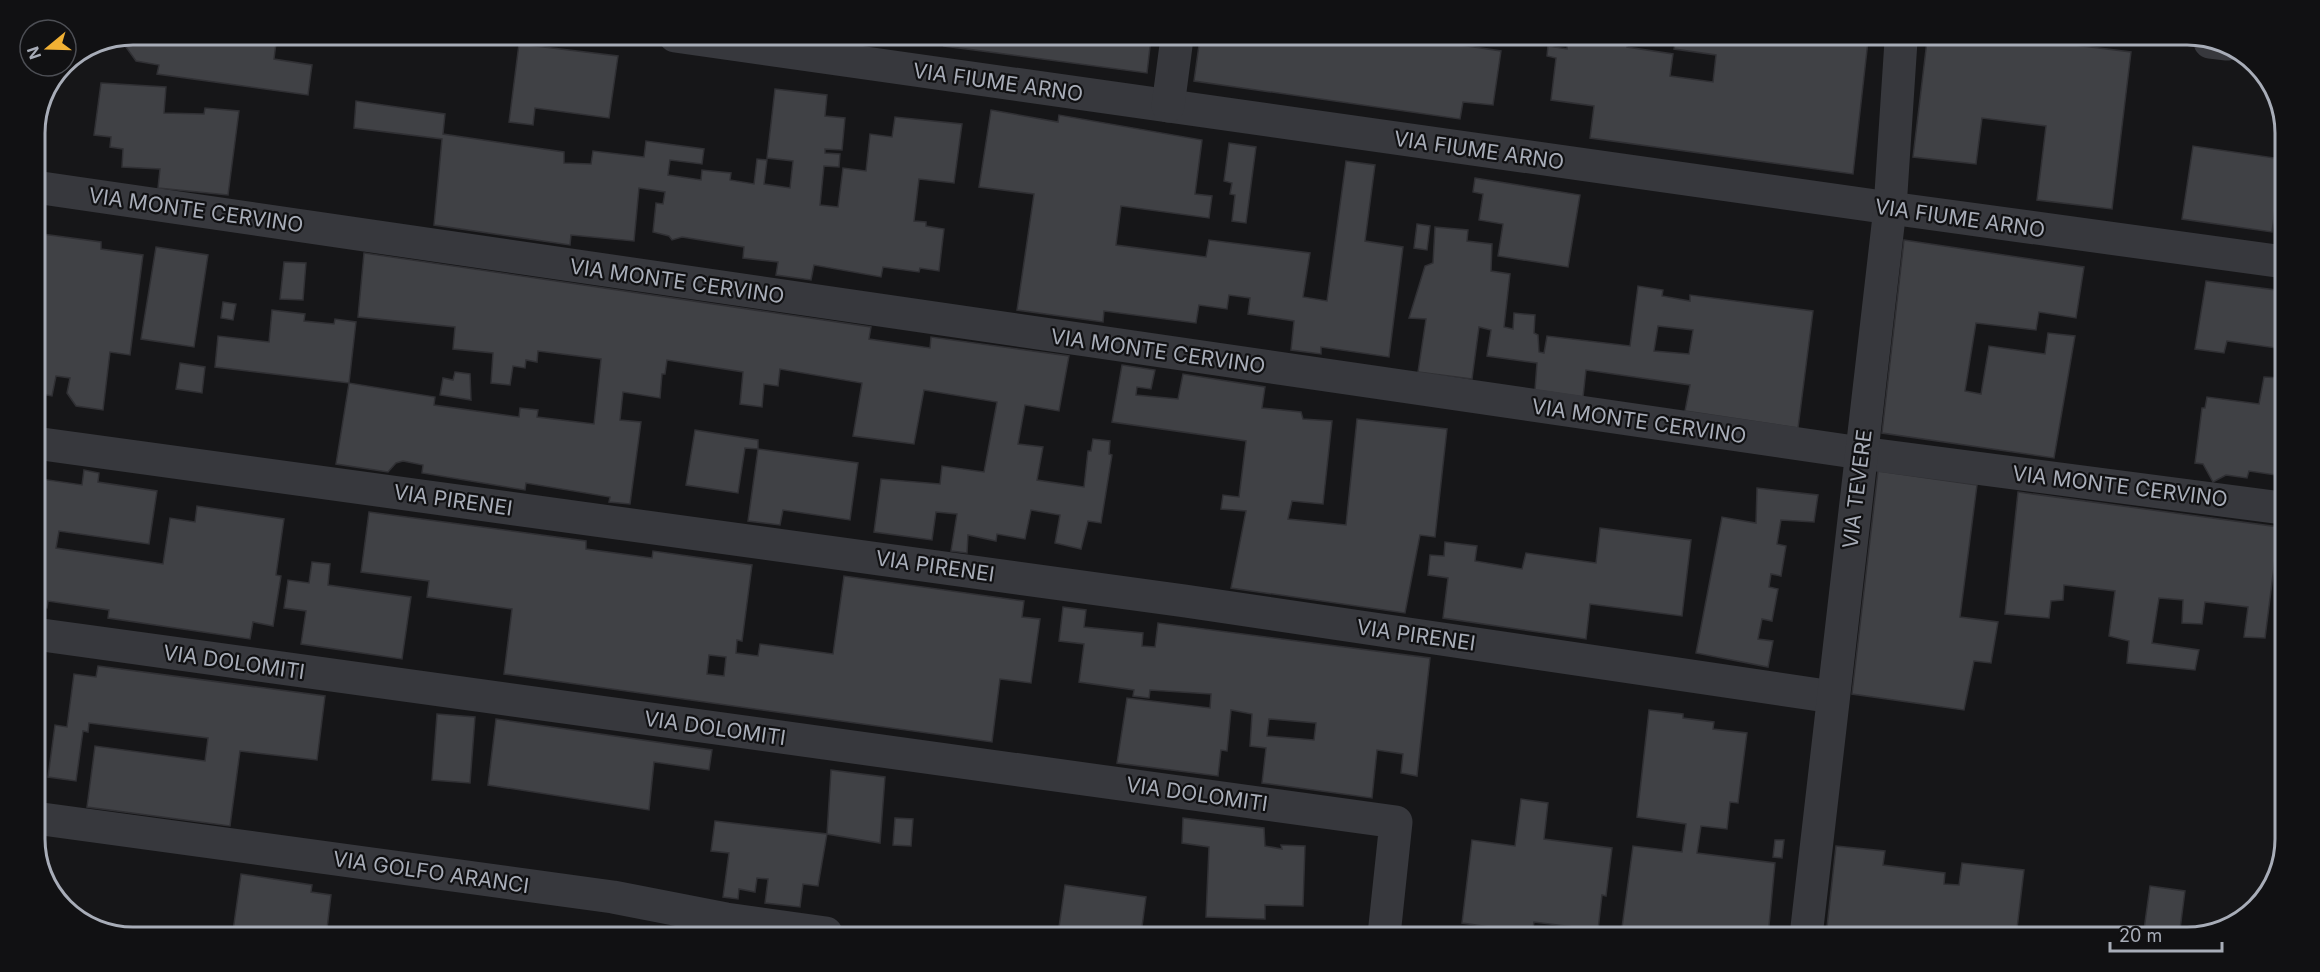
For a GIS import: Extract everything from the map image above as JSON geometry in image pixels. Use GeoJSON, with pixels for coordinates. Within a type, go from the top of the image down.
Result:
{"type":"FeatureCollection","features":[{"type":"Feature","properties":{"kind":"street","name":"VIA FIUME ARNO"},"geometry":{"type":"LineString","coordinates":[[738,45],[2275,261]]}},
{"type":"Feature","properties":{"kind":"street"},"geometry":{"type":"LineString","coordinates":[[1168,106],[1176,45]]}},
{"type":"Feature","properties":{"kind":"street","name":"VIA TEVERE"},"geometry":{"type":"LineString","coordinates":[[1807,927],[1890,208],[1901,45]]}},
{"type":"Feature","properties":{"kind":"street","name":"VIA MONTE CERVINO"},"geometry":{"type":"LineString","coordinates":[[45,188],[1861,453],[2275,506]]}},
{"type":"Feature","properties":{"kind":"street","name":"VIA PIRENEI"},"geometry":{"type":"LineString","coordinates":[[45,443],[1185,601],[1833,697]]}},
{"type":"Feature","properties":{"kind":"street","name":"VIA DOLOMITI"},"geometry":{"type":"LineString","coordinates":[[45,635],[1396,822],[1385,927]]}},
{"type":"Feature","properties":{"kind":"street","name":"VIA GOLFO ARANCI"},"geometry":{"type":"LineString","coordinates":[[45,819],[613,897],[726,919],[783,927]]}},
{"type":"Feature","properties":{"kind":"building"},"geometry":{"type":"Polygon","coordinates":[[[276,45],[274,59],[312,65],[308,95],[157,74],[159,65],[136,61],[125,46],[276,45]]]}},
{"type":"Feature","properties":{"kind":"building"},"geometry":{"type":"Polygon","coordinates":[[[519,45],[618,56],[609,118],[535,108],[533,125],[509,122],[519,45]]]}},
{"type":"Feature","properties":{"kind":"building"},"geometry":{"type":"Polygon","coordinates":[[[944,45],[1150,45],[1147,73],[944,45]]]}},
{"type":"Feature","properties":{"kind":"building"},"geometry":{"type":"Polygon","coordinates":[[[1199,45],[1460,45],[1501,51],[1493,105],[1463,102],[1460,119],[1194,81],[1199,45]]]}},
{"type":"Feature","properties":{"kind":"building"},"geometry":{"type":"Polygon","coordinates":[[[1567,45],[1627,45],[1627,47],[1673,54],[1670,76],[1713,82],[1716,55],[1674,49],[1675,45],[1868,45],[1853,174],[1590,138],[1594,106],[1551,100],[1556,58],[1547,56],[1548,46],[1567,49],[1567,45]]]}},
{"type":"Feature","properties":{"kind":"building"},"geometry":{"type":"Polygon","coordinates":[[[1927,45],[2074,45],[2131,52],[2112,209],[2037,200],[2046,126],[1982,118],[1976,164],[1913,157],[1927,45]]]}},
{"type":"Feature","properties":{"kind":"building"},"geometry":{"type":"Polygon","coordinates":[[[101,83],[166,87],[164,113],[204,114],[205,108],[239,111],[228,195],[158,188],[160,169],[122,167],[123,149],[110,147],[111,137],[94,135],[101,83]]]}},
{"type":"Feature","properties":{"kind":"building"},"geometry":{"type":"Polygon","coordinates":[[[775,89],[827,95],[825,116],[845,118],[842,150],[825,149],[825,153],[840,154],[839,167],[824,166],[820,205],[838,207],[843,168],[866,171],[870,134],[892,137],[895,117],[962,124],[954,183],[919,179],[914,221],[926,222],[926,226],[944,229],[939,271],[920,268],[919,272],[883,267],[881,277],[814,265],[811,280],[776,275],[778,262],[743,258],[744,247],[682,237],[672,240],[669,236],[653,232],[656,203],[663,204],[665,192],[639,188],[634,241],[571,235],[570,245],[434,225],[442,139],[354,128],[356,101],[445,114],[443,134],[564,152],[564,163],[591,164],[593,151],[644,157],[646,141],[704,149],[702,164],[670,160],[668,175],[701,180],[702,170],[731,173],[730,180],[754,184],[757,159],[767,160],[764,184],[790,188],[793,161],[767,158],[775,89]]]}},
{"type":"Feature","properties":{"kind":"building"},"geometry":{"type":"Polygon","coordinates":[[[991,110],[1058,122],[1059,115],[1202,140],[1195,194],[1212,196],[1209,218],[1121,206],[1116,245],[1206,257],[1209,240],[1310,253],[1303,297],[1327,301],[1346,161],[1375,165],[1365,241],[1403,247],[1389,357],[1321,347],[1321,354],[1291,350],[1294,321],[1248,314],[1250,298],[1229,295],[1227,309],[1199,305],[1196,323],[1104,311],[1103,322],[1017,310],[1034,194],[979,187],[991,110]]]}},
{"type":"Feature","properties":{"kind":"building"},"geometry":{"type":"Polygon","coordinates":[[[1229,143],[1256,147],[1246,223],[1232,221],[1235,195],[1230,194],[1232,183],[1224,181],[1229,143]]]}},
{"type":"Feature","properties":{"kind":"building"},"geometry":{"type":"Polygon","coordinates":[[[2193,146],[2275,158],[2275,209],[2272,232],[2182,219],[2193,146]]]}},
{"type":"Feature","properties":{"kind":"building"},"geometry":{"type":"Polygon","coordinates":[[[1475,178],[1580,195],[1568,267],[1498,256],[1503,224],[1479,220],[1483,194],[1473,192],[1475,178]]]}},
{"type":"Feature","properties":{"kind":"building"},"geometry":{"type":"Polygon","coordinates":[[[1417,224],[1430,226],[1427,250],[1414,248],[1417,224]]]}},
{"type":"Feature","properties":{"kind":"building"},"geometry":{"type":"Polygon","coordinates":[[[1435,227],[1468,230],[1467,241],[1492,244],[1491,271],[1510,274],[1504,327],[1513,329],[1514,313],[1535,315],[1534,333],[1538,335],[1539,352],[1544,353],[1547,336],[1630,346],[1638,286],[1663,290],[1662,296],[1690,301],[1690,295],[1813,311],[1798,428],[1685,411],[1690,385],[1586,370],[1583,397],[1535,390],[1537,363],[1487,356],[1491,330],[1479,327],[1472,379],[1418,372],[1426,319],[1409,318],[1425,266],[1433,263],[1435,227]],[[1658,326],[1654,351],[1689,354],[1693,330],[1658,326]]]}},
{"type":"Feature","properties":{"kind":"building"},"geometry":{"type":"Polygon","coordinates":[[[45,234],[101,242],[101,249],[143,255],[130,355],[110,352],[103,410],[76,406],[67,393],[70,378],[56,376],[52,396],[45,395],[45,234]]]}},
{"type":"Feature","properties":{"kind":"building"},"geometry":{"type":"Polygon","coordinates":[[[1904,240],[2084,267],[2076,318],[2039,312],[2036,330],[1976,323],[1965,391],[1981,394],[1989,346],[2045,354],[2048,333],[2075,336],[2054,458],[1882,433],[1904,240]]]}},
{"type":"Feature","properties":{"kind":"building"},"geometry":{"type":"Polygon","coordinates":[[[156,247],[208,255],[194,347],[141,339],[156,247]]]}},
{"type":"Feature","properties":{"kind":"building"},"geometry":{"type":"Polygon","coordinates":[[[364,253],[871,327],[869,339],[930,348],[931,337],[1069,356],[1059,411],[1025,405],[1018,444],[1043,447],[1037,480],[1084,487],[1088,451],[1091,451],[1093,439],[1110,441],[1109,454],[1112,455],[1101,523],[1088,521],[1081,549],[1055,543],[1060,515],[1031,510],[1025,539],[997,534],[996,541],[968,535],[967,553],[951,551],[957,514],[936,512],[932,540],[874,532],[881,479],[940,484],[942,466],[984,472],[997,402],[924,390],[914,444],[853,436],[862,383],[780,369],[778,386],[764,384],[762,407],[740,404],[743,372],[667,360],[665,374],[662,374],[660,398],[623,392],[620,420],[641,422],[630,504],[609,502],[610,497],[526,483],[525,490],[422,473],[423,465],[403,461],[396,463],[388,472],[336,464],[349,383],[435,397],[434,405],[519,417],[520,408],[538,410],[537,417],[594,424],[601,359],[538,351],[537,362],[526,360],[525,368],[513,366],[510,385],[491,383],[493,353],[453,349],[455,327],[358,317],[364,253]]]}},
{"type":"Feature","properties":{"kind":"building"},"geometry":{"type":"Polygon","coordinates":[[[284,262],[306,263],[303,300],[280,299],[284,262]]]}},
{"type":"Feature","properties":{"kind":"building"},"geometry":{"type":"Polygon","coordinates":[[[2206,281],[2275,290],[2275,348],[2227,341],[2224,353],[2195,349],[2206,281]]]}},
{"type":"Feature","properties":{"kind":"building"},"geometry":{"type":"Polygon","coordinates":[[[223,302],[236,304],[233,320],[221,318],[223,302]]]}},
{"type":"Feature","properties":{"kind":"building"},"geometry":{"type":"Polygon","coordinates":[[[272,310],[305,314],[304,321],[334,324],[335,319],[356,322],[349,383],[215,367],[218,336],[269,342],[272,310]]]}},
{"type":"Feature","properties":{"kind":"building"},"geometry":{"type":"Polygon","coordinates":[[[180,363],[205,367],[202,393],[176,389],[180,363]]]}},
{"type":"Feature","properties":{"kind":"building"},"geometry":{"type":"Polygon","coordinates":[[[1122,365],[1155,370],[1151,389],[1137,387],[1136,395],[1178,399],[1183,374],[1265,387],[1262,408],[1301,412],[1303,419],[1332,421],[1323,504],[1292,501],[1288,519],[1346,525],[1357,419],[1447,429],[1435,537],[1420,535],[1405,613],[1231,588],[1246,511],[1221,509],[1223,495],[1239,497],[1246,441],[1112,422],[1122,365]]]}},
{"type":"Feature","properties":{"kind":"building"},"geometry":{"type":"Polygon","coordinates":[[[455,372],[470,374],[471,400],[440,395],[443,378],[453,380],[455,372]]]}},
{"type":"Feature","properties":{"kind":"building"},"geometry":{"type":"Polygon","coordinates":[[[2264,377],[2275,378],[2275,475],[2249,471],[2247,478],[2226,475],[2213,482],[2203,464],[2195,463],[2202,408],[2205,408],[2207,397],[2259,404],[2264,377]]]}},
{"type":"Feature","properties":{"kind":"building"},"geometry":{"type":"Polygon","coordinates":[[[695,430],[758,440],[758,449],[745,448],[738,493],[686,485],[695,430]]]}},
{"type":"Feature","properties":{"kind":"building"},"geometry":{"type":"Polygon","coordinates":[[[758,449],[858,463],[850,520],[783,510],[780,525],[748,521],[758,449]]]}},
{"type":"Feature","properties":{"kind":"building"},"geometry":{"type":"Polygon","coordinates":[[[84,470],[99,473],[98,482],[157,491],[149,544],[59,531],[56,548],[163,564],[170,518],[195,522],[197,506],[284,519],[276,575],[281,576],[273,626],[253,622],[250,639],[108,618],[109,610],[48,601],[47,608],[45,608],[45,479],[82,485],[84,470]]]}},
{"type":"Feature","properties":{"kind":"building"},"geometry":{"type":"Polygon","coordinates":[[[1878,471],[1977,485],[1960,617],[1998,622],[1991,663],[1974,661],[1964,710],[1852,694],[1878,471]]]}},
{"type":"Feature","properties":{"kind":"building"},"geometry":{"type":"Polygon","coordinates":[[[1757,488],[1818,495],[1814,522],[1781,520],[1777,544],[1786,546],[1781,576],[1771,574],[1769,587],[1778,589],[1772,621],[1762,619],[1758,639],[1773,641],[1768,667],[1696,653],[1722,517],[1756,523],[1757,488]]]}},
{"type":"Feature","properties":{"kind":"building"},"geometry":{"type":"Polygon","coordinates":[[[2018,492],[2275,526],[2275,559],[2265,638],[2244,637],[2248,607],[2205,602],[2202,624],[2182,623],[2183,600],[2159,598],[2152,643],[2199,650],[2195,670],[2127,663],[2129,641],[2109,636],[2115,591],[2064,585],[2063,600],[2051,601],[2049,618],[2005,614],[2018,492]]]}},
{"type":"Feature","properties":{"kind":"building"},"geometry":{"type":"Polygon","coordinates":[[[369,512],[586,541],[586,549],[652,558],[653,551],[752,565],[742,641],[737,640],[736,653],[758,656],[760,644],[833,654],[844,576],[1024,601],[1022,617],[1040,619],[1031,683],[1000,679],[992,742],[504,674],[512,609],[427,597],[429,581],[361,572],[369,512]],[[709,655],[707,674],[724,676],[726,657],[709,655]]]}},
{"type":"Feature","properties":{"kind":"building"},"geometry":{"type":"Polygon","coordinates":[[[1600,528],[1691,540],[1682,616],[1590,604],[1586,639],[1443,618],[1448,578],[1428,575],[1430,555],[1444,556],[1445,542],[1477,546],[1475,561],[1522,569],[1526,553],[1596,563],[1600,528]]]}},
{"type":"Feature","properties":{"kind":"building"},"geometry":{"type":"Polygon","coordinates":[[[312,562],[330,564],[328,585],[411,597],[402,659],[301,644],[306,611],[284,608],[288,580],[309,583],[312,562]]]}},
{"type":"Feature","properties":{"kind":"building"},"geometry":{"type":"Polygon","coordinates":[[[1063,607],[1086,610],[1084,627],[1143,633],[1142,646],[1155,647],[1158,623],[1430,658],[1417,776],[1401,773],[1403,754],[1377,750],[1372,798],[1262,783],[1266,748],[1250,746],[1252,714],[1231,710],[1227,751],[1221,750],[1218,776],[1117,763],[1127,698],[1210,708],[1211,694],[1150,690],[1149,698],[1133,696],[1134,690],[1079,682],[1084,644],[1059,641],[1063,607]],[[1269,719],[1267,736],[1314,740],[1316,723],[1269,719]]]}},
{"type":"Feature","properties":{"kind":"building"},"geometry":{"type":"Polygon","coordinates":[[[98,666],[325,696],[317,760],[240,751],[230,826],[87,807],[95,746],[205,761],[208,738],[89,723],[88,732],[83,731],[76,781],[48,777],[55,725],[67,727],[74,674],[96,677],[98,666]]]}},
{"type":"Feature","properties":{"kind":"building"},"geometry":{"type":"Polygon","coordinates":[[[1649,710],[1683,714],[1683,718],[1714,722],[1713,729],[1747,733],[1738,803],[1730,802],[1727,829],[1701,826],[1697,853],[1775,863],[1769,927],[1622,927],[1633,846],[1682,852],[1686,824],[1637,817],[1649,710]]]}},
{"type":"Feature","properties":{"kind":"building"},"geometry":{"type":"Polygon","coordinates":[[[437,714],[475,717],[470,783],[432,780],[437,714]]]}},
{"type":"Feature","properties":{"kind":"building"},"geometry":{"type":"Polygon","coordinates":[[[496,719],[712,750],[709,770],[654,762],[649,810],[488,785],[496,719]]]}},
{"type":"Feature","properties":{"kind":"building"},"geometry":{"type":"Polygon","coordinates":[[[831,770],[885,777],[880,843],[827,834],[831,770]]]}},
{"type":"Feature","properties":{"kind":"building"},"geometry":{"type":"Polygon","coordinates":[[[1521,799],[1548,803],[1544,839],[1612,848],[1606,896],[1602,895],[1598,927],[1574,927],[1534,922],[1533,927],[1490,927],[1462,923],[1472,840],[1515,846],[1521,799]]]}},
{"type":"Feature","properties":{"kind":"building"},"geometry":{"type":"Polygon","coordinates":[[[895,818],[913,819],[911,846],[893,845],[895,818]]]}},
{"type":"Feature","properties":{"kind":"building"},"geometry":{"type":"Polygon","coordinates":[[[1183,818],[1264,828],[1265,846],[1282,849],[1281,845],[1305,846],[1303,906],[1265,905],[1265,919],[1206,917],[1209,847],[1182,843],[1183,818]]]}},
{"type":"Feature","properties":{"kind":"building"},"geometry":{"type":"Polygon","coordinates":[[[715,821],[827,834],[818,886],[803,884],[800,907],[765,903],[768,879],[757,878],[755,892],[739,889],[738,899],[723,897],[729,853],[711,851],[715,821]]]}},
{"type":"Feature","properties":{"kind":"building"},"geometry":{"type":"Polygon","coordinates":[[[1775,840],[1784,840],[1782,858],[1773,857],[1775,840]]]}},
{"type":"Feature","properties":{"kind":"building"},"geometry":{"type":"Polygon","coordinates":[[[1836,846],[1885,851],[1883,865],[1945,873],[1944,884],[1959,885],[1962,863],[2024,870],[2017,927],[1827,927],[1836,846]]]}},
{"type":"Feature","properties":{"kind":"building"},"geometry":{"type":"Polygon","coordinates":[[[241,874],[312,885],[311,892],[331,895],[327,927],[234,927],[241,874]]]}},
{"type":"Feature","properties":{"kind":"building"},"geometry":{"type":"Polygon","coordinates":[[[1065,885],[1146,897],[1142,927],[1059,927],[1065,885]]]}},
{"type":"Feature","properties":{"kind":"building"},"geometry":{"type":"Polygon","coordinates":[[[2150,886],[2185,891],[2180,927],[2144,927],[2150,886]]]}}]}
